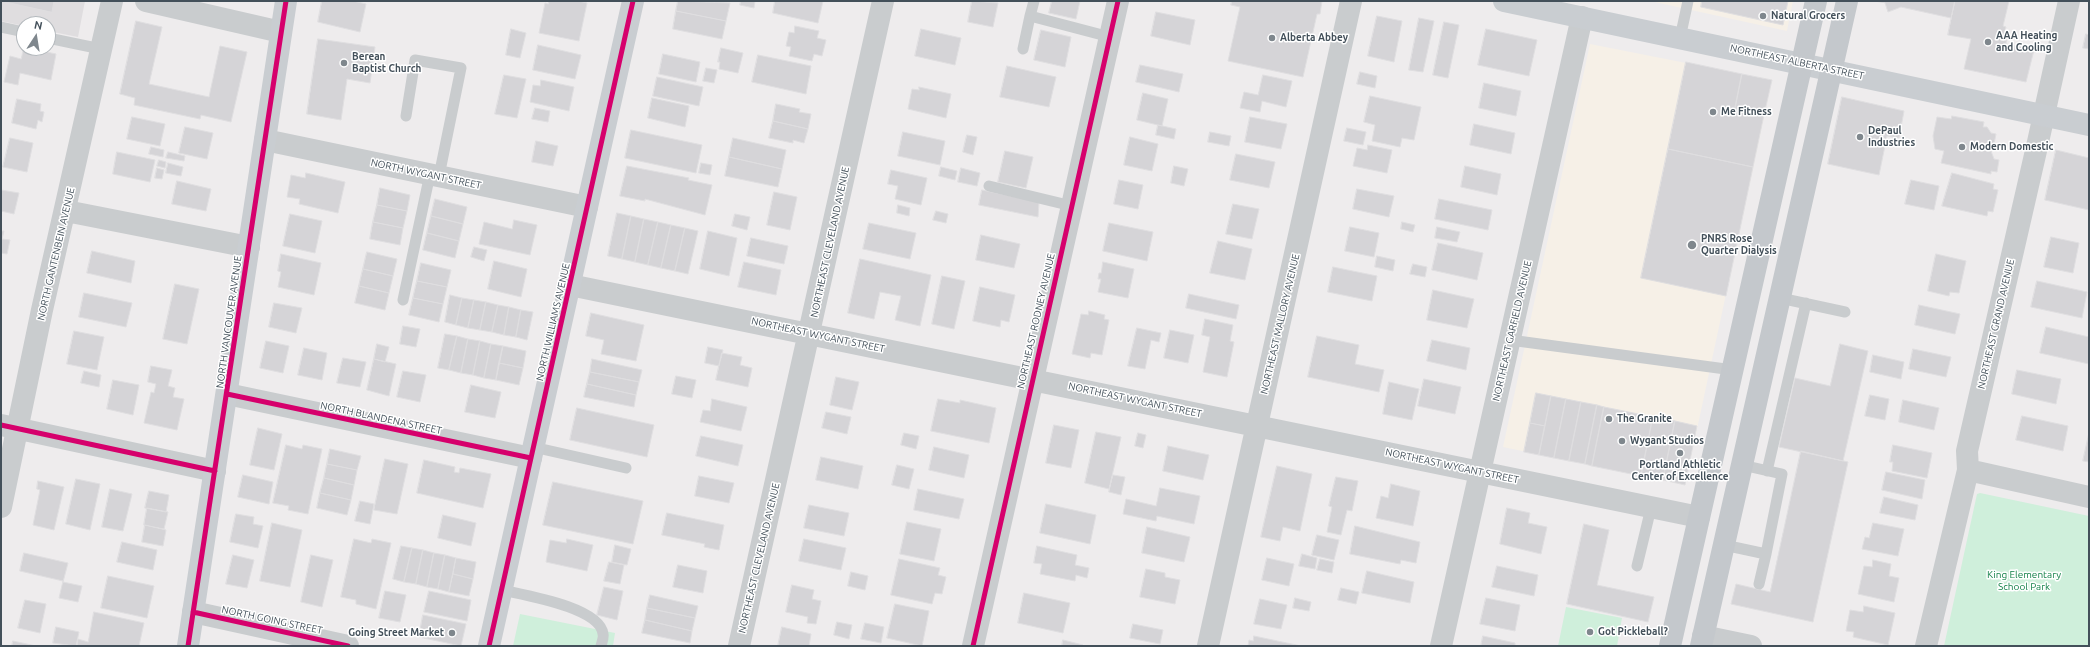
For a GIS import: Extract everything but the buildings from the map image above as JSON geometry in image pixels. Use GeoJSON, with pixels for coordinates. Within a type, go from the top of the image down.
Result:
{"type":"FeatureCollection","features":[{"type":"Feature","properties":{"kind":"main road","name":"NORTH VANCOUVER AVENUE"},"geometry":{"type":"LineString","coordinates":[[188,646],[286,1]]}},
{"type":"Feature","properties":{"kind":"main road","name":"NORTH WILLIAMS AVENUE"},"geometry":{"type":"LineString","coordinates":[[489,646],[633,1]]}},
{"type":"Feature","properties":{"kind":"main road","name":"NORTHEAST ALBERTA STREET"},"geometry":{"type":"LineString","coordinates":[[1504,1],[1570,10],[1680,38],[2089,125]]}},
{"type":"Feature","properties":{"kind":"main road"},"geometry":{"type":"LineString","coordinates":[[1670,646],[1816,1]]}},
{"type":"Feature","properties":{"kind":"main road"},"geometry":{"type":"LineString","coordinates":[[1702,641],[1847,1]]}},
{"type":"Feature","properties":{"kind":"street","name":"NORTH GANTENBEIN AVENUE"},"geometry":{"type":"LineString","coordinates":[[1,507],[9,427],[66,212],[112,1]]}},
{"type":"Feature","properties":{"kind":"street"},"geometry":{"type":"LineString","coordinates":[[146,1],[281,32]]}},
{"type":"Feature","properties":{"kind":"street","name":"NORTHEAST CLEVELAND AVENUE"},"geometry":{"type":"LineString","coordinates":[[739,646],[810,334],[883,1]]}},
{"type":"Feature","properties":{"kind":"street","name":"NORTHEAST RODNEY AVENUE"},"geometry":{"type":"LineString","coordinates":[[973,646],[1118,1]]}},
{"type":"Feature","properties":{"kind":"street","name":"NORTHEAST MALLORY AVENUE"},"geometry":{"type":"LineString","coordinates":[[1208,646],[1352,1]]}},
{"type":"Feature","properties":{"kind":"street","name":"NORTHEAST GRAND AVENUE"},"geometry":{"type":"LineString","coordinates":[[1926,646],[1968,470],[1967,452],[2037,149],[2043,115],[2069,1]]}},
{"type":"Feature","properties":{"kind":"street","name":"NORTHEAST GARFIELD AVENUE"},"geometry":{"type":"LineString","coordinates":[[1440,646],[1510,340],[1570,10]]}},
{"type":"Feature","properties":{"kind":"street","name":"NORTH WYGANT STREET"},"geometry":{"type":"LineString","coordinates":[[265,140],[587,207]]}},
{"type":"Feature","properties":{"kind":"street"},"geometry":{"type":"LineString","coordinates":[[66,212],[249,247]]}},
{"type":"Feature","properties":{"kind":"street","name":"NORTHEAST WYGANT STREET"},"geometry":{"type":"LineString","coordinates":[[570,285],[1699,517]]}},
{"type":"Feature","properties":{"kind":"street","name":"NORTH BLANDENA STREET"},"geometry":{"type":"LineString","coordinates":[[227,394],[532,453]]}},
{"type":"Feature","properties":{"kind":"street"},"geometry":{"type":"LineString","coordinates":[[9,427],[215,470]]}},
{"type":"Feature","properties":{"kind":"street"},"geometry":{"type":"LineString","coordinates":[[1968,470],[2089,497]]}},
{"type":"Feature","properties":{"kind":"street","name":"NORTH GOING STREET"},"geometry":{"type":"LineString","coordinates":[[193,612],[346,646]]}},
{"type":"Feature","properties":{"kind":"street"},"geometry":{"type":"LineString","coordinates":[[1702,641],[1751,646]]}},
{"type":"Feature","properties":{"kind":"lane"},"geometry":{"type":"LineString","coordinates":[[1023,49],[1034,1]]}},
{"type":"Feature","properties":{"kind":"lane"},"geometry":{"type":"LineString","coordinates":[[1680,38],[1688,1]]}},
{"type":"Feature","properties":{"kind":"lane"},"geometry":{"type":"LineString","coordinates":[[1030,16],[1110,37]]}},
{"type":"Feature","properties":{"kind":"lane"},"geometry":{"type":"LineString","coordinates":[[1,27],[16,30]]}},
{"type":"Feature","properties":{"kind":"lane"},"geometry":{"type":"LineString","coordinates":[[56,40],[101,50]]}},
{"type":"Feature","properties":{"kind":"lane"},"geometry":{"type":"LineString","coordinates":[[403,300],[461,68],[415,60],[406,116]]}},
{"type":"Feature","properties":{"kind":"lane"},"geometry":{"type":"LineString","coordinates":[[989,186],[1072,206]]}},
{"type":"Feature","properties":{"kind":"lane"},"geometry":{"type":"LineString","coordinates":[[1780,298],[1844,312]]}},
{"type":"Feature","properties":{"kind":"lane"},"geometry":{"type":"LineString","coordinates":[[1767,471],[1806,303]]}},
{"type":"Feature","properties":{"kind":"lane"},"geometry":{"type":"LineString","coordinates":[[1510,340],[1733,370]]}},
{"type":"Feature","properties":{"kind":"lane"},"geometry":{"type":"LineString","coordinates":[[532,453],[626,468]]}},
{"type":"Feature","properties":{"kind":"lane"},"geometry":{"type":"LineString","coordinates":[[1742,465],[1782,474],[1759,584]]}},
{"type":"Feature","properties":{"kind":"lane"},"geometry":{"type":"LineString","coordinates":[[1637,566],[1651,508]]}},
{"type":"Feature","properties":{"kind":"lane"},"geometry":{"type":"LineString","coordinates":[[1724,545],[1766,554]]}},
{"type":"Feature","properties":{"kind":"lane"},"geometry":{"type":"LineString","coordinates":[[502,590],[556,603],[583,612],[598,623],[604,633],[601,646]]}},
{"type":"Feature","properties":{"kind":"shaded area"},"geometry":{"type":"Polygon","coordinates":[[[1,1],[85,1],[78,37],[56,33],[56,16],[16,16],[16,24],[1,21],[1,1]]]}},
{"type":"Feature","properties":{"kind":"shaded area"},"geometry":{"type":"Polygon","coordinates":[[[1650,1],[1793,1],[1787,31],[1650,1]]]}},
{"type":"Feature","properties":{"kind":"shaded area"},"geometry":{"type":"Polygon","coordinates":[[[1590,44],[1772,80],[1685,485],[1503,447],[1590,44]]]}},
{"type":"Feature","properties":{"kind":"green space","name":"King Elementary School Park"},"geometry":{"type":"Polygon","coordinates":[[[1980,493],[2089,516],[2089,646],[1944,646],[1977,494],[1980,493]]]}},
{"type":"Feature","properties":{"kind":"green space","name":"Got Pickleball?"},"geometry":{"type":"Polygon","coordinates":[[[1566,607],[1622,618],[1617,646],[1558,646],[1566,607]]]}},
{"type":"Feature","properties":{"kind":"green space"},"geometry":{"type":"Polygon","coordinates":[[[520,614],[615,633],[613,646],[513,646],[520,614]]]}},
{"type":"Feature","properties":{"kind":"cycle path"},"geometry":{"type":"LineString","coordinates":[[188,646],[286,1]]}},
{"type":"Feature","properties":{"kind":"cycle path"},"geometry":{"type":"LineString","coordinates":[[489,646],[633,1]]}},
{"type":"Feature","properties":{"kind":"cycle path"},"geometry":{"type":"LineString","coordinates":[[973,646],[1118,1]]}},
{"type":"Feature","properties":{"kind":"cycle path"},"geometry":{"type":"LineString","coordinates":[[227,394],[531,458]]}},
{"type":"Feature","properties":{"kind":"cycle path"},"geometry":{"type":"LineString","coordinates":[[1,425],[215,471]]}},
{"type":"Feature","properties":{"kind":"cycle path"},"geometry":{"type":"LineString","coordinates":[[193,612],[348,646]]}},
{"type":"Feature","properties":{"kind":"place","name":"Natural Grocers"},"geometry":{"type":"Point","coordinates":[1763,16]}},
{"type":"Feature","properties":{"kind":"place","name":"Alberta Abbey"},"geometry":{"type":"Point","coordinates":[1272,38]}},
{"type":"Feature","properties":{"kind":"place","name":"AAA Heating and Cooling"},"geometry":{"type":"Point","coordinates":[1988,42]}},
{"type":"Feature","properties":{"kind":"place","name":"Berean Baptist Church"},"geometry":{"type":"Point","coordinates":[344,63]}},
{"type":"Feature","properties":{"kind":"place","name":"Me Fitness"},"geometry":{"type":"Point","coordinates":[1713,112]}},
{"type":"Feature","properties":{"kind":"place","name":"DePaul Industries"},"geometry":{"type":"Point","coordinates":[1860,137]}},
{"type":"Feature","properties":{"kind":"place","name":"Modern Domestic"},"geometry":{"type":"Point","coordinates":[1962,147]}},
{"type":"Feature","properties":{"kind":"place","name":"PNRS Rose Quarter Dialysis"},"geometry":{"type":"Point","coordinates":[1692,245]}},
{"type":"Feature","properties":{"kind":"place","name":"The Granite"},"geometry":{"type":"Point","coordinates":[1609,419]}},
{"type":"Feature","properties":{"kind":"place","name":"Wygant Studios"},"geometry":{"type":"Point","coordinates":[1622,441]}},
{"type":"Feature","properties":{"kind":"place","name":"Portland Athletic Center of Excellence"},"geometry":{"type":"Point","coordinates":[1680,453]}},
{"type":"Feature","properties":{"kind":"place","name":"Got Pickleball?"},"geometry":{"type":"Point","coordinates":[1590,632]}},
{"type":"Feature","properties":{"kind":"place","name":"Going Street Market"},"geometry":{"type":"Point","coordinates":[452,633]}}]}
